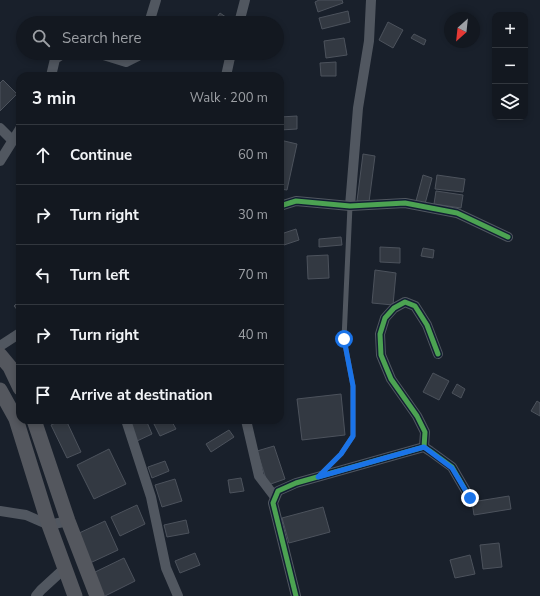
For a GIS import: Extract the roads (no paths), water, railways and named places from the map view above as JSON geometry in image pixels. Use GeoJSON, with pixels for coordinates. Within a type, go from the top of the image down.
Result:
{"type":"FeatureCollection","features":[{"type":"Feature","properties":{"kind":"main road"},"geometry":{"type":"LineString","coordinates":[[0,355],[10,367],[16,380]]}},
{"type":"Feature","properties":{"kind":"main road"},"geometry":{"type":"LineString","coordinates":[[0,390],[16,418]]}},
{"type":"Feature","properties":{"kind":"main road"},"geometry":{"type":"LineString","coordinates":[[18,424],[49,525],[75,596]]}},
{"type":"Feature","properties":{"kind":"main road"},"geometry":{"type":"LineString","coordinates":[[35,424],[68,520],[97,596]]}},
{"type":"Feature","properties":{"kind":"street"},"geometry":{"type":"LineString","coordinates":[[151,16],[156,0]]}},
{"type":"Feature","properties":{"kind":"street"},"geometry":{"type":"LineString","coordinates":[[241,16],[245,0]]}},
{"type":"Feature","properties":{"kind":"street"},"geometry":{"type":"LineString","coordinates":[[350,206],[358,108],[369,41],[371,0]]}},
{"type":"Feature","properties":{"kind":"street"},"geometry":{"type":"LineString","coordinates":[[51,72],[55,60]]}},
{"type":"Feature","properties":{"kind":"street"},"geometry":{"type":"LineString","coordinates":[[120,60],[126,62],[130,60]]}},
{"type":"Feature","properties":{"kind":"street"},"geometry":{"type":"LineString","coordinates":[[227,72],[229,60]]}},
{"type":"Feature","properties":{"kind":"street"},"geometry":{"type":"LineString","coordinates":[[0,128],[12,140]]}},
{"type":"Feature","properties":{"kind":"street"},"geometry":{"type":"LineString","coordinates":[[0,161],[16,134]]}},
{"type":"Feature","properties":{"kind":"street"},"geometry":{"type":"LineString","coordinates":[[284,205],[296,201],[350,206],[405,203],[457,213],[508,237]]}},
{"type":"Feature","properties":{"kind":"street"},"geometry":{"type":"LineString","coordinates":[[424,447],[425,432],[391,379],[381,355],[380,334],[385,318],[394,308],[405,302],[415,306],[427,326],[438,354]]}},
{"type":"Feature","properties":{"kind":"street"},"geometry":{"type":"LineString","coordinates":[[0,346],[16,336]]}},
{"type":"Feature","properties":{"kind":"street"},"geometry":{"type":"LineString","coordinates":[[127,424],[151,497],[166,568],[178,596]]}},
{"type":"Feature","properties":{"kind":"street"},"geometry":{"type":"LineString","coordinates":[[247,424],[259,476],[275,498]]}},
{"type":"Feature","properties":{"kind":"street"},"geometry":{"type":"LineString","coordinates":[[296,596],[273,503],[278,491],[296,483],[424,447]]}},
{"type":"Feature","properties":{"kind":"street"},"geometry":{"type":"LineString","coordinates":[[424,447],[452,468],[470,498]]}},
{"type":"Feature","properties":{"kind":"street"},"geometry":{"type":"LineString","coordinates":[[0,511],[26,515],[49,525],[68,520]]}},
{"type":"Feature","properties":{"kind":"street"},"geometry":{"type":"LineString","coordinates":[[36,596],[65,568]]}},
{"type":"Feature","properties":{"kind":"lane"},"geometry":{"type":"LineString","coordinates":[[318,477],[341,454],[353,436],[353,386],[344,339],[350,206]]}}]}
